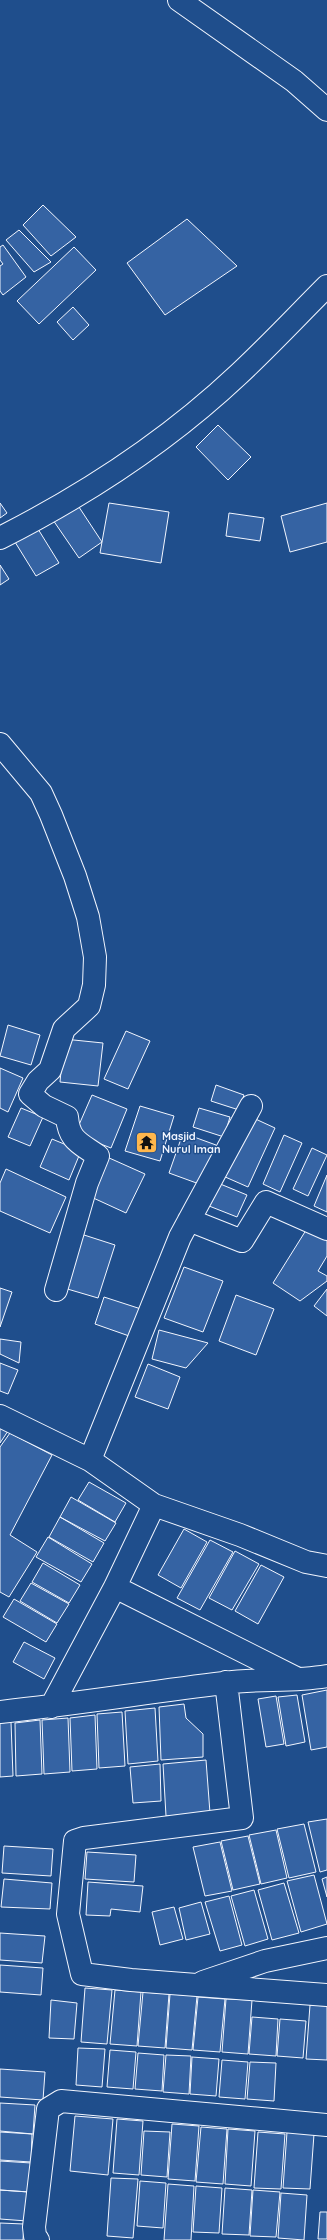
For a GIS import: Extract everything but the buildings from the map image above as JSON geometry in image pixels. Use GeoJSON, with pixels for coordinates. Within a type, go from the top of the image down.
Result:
{"type":"FeatureCollection","features":[{"type":"Feature","properties":{"kind":"street"},"geometry":{"type":"LineString","coordinates":[[179,0],[294,81],[327,110]]}},
{"type":"Feature","properties":{"kind":"street"},"geometry":{"type":"LineString","coordinates":[[0,538],[86,488],[148,449],[239,374],[327,286]]}},
{"type":"Feature","properties":{"kind":"street"},"geometry":{"type":"LineString","coordinates":[[0,744],[41,793],[51,815],[75,876],[88,916],[94,957],[94,985],[89,1006],[64,1029],[50,1070],[38,1081],[30,1094],[44,1106],[67,1117],[68,1131],[73,1138],[98,1156],[87,1183],[56,1290]]}},
{"type":"Feature","properties":{"kind":"street"},"geometry":{"type":"LineString","coordinates":[[90,1460],[189,1220],[251,1106]]}},
{"type":"Feature","properties":{"kind":"street"},"geometry":{"type":"LineString","coordinates":[[189,1220],[242,1241],[266,1202],[327,1230]]}},
{"type":"Feature","properties":{"kind":"street"},"geometry":{"type":"LineString","coordinates":[[0,1416],[90,1460],[154,1505],[240,1535],[306,1562],[327,1566]]}},
{"type":"Feature","properties":{"kind":"street"},"geometry":{"type":"LineString","coordinates":[[52,1706],[115,1587],[154,1505]]}},
{"type":"Feature","properties":{"kind":"street"},"geometry":{"type":"LineString","coordinates":[[115,1587],[301,1680]]}},
{"type":"Feature","properties":{"kind":"street"},"geometry":{"type":"LineString","coordinates":[[0,1712],[226,1682],[301,1680],[327,1676]]}},
{"type":"Feature","properties":{"kind":"street"},"geometry":{"type":"LineString","coordinates":[[226,1682],[242,1818],[92,1836],[75,1841],[68,1914],[82,1974],[131,1980],[327,1995]]}},
{"type":"Feature","properties":{"kind":"street"},"geometry":{"type":"LineString","coordinates":[[194,1984],[265,1961],[327,1948]]}},
{"type":"Feature","properties":{"kind":"street"},"geometry":{"type":"LineString","coordinates":[[38,2240],[35,2236],[34,2227],[48,2109],[61,2101],[327,2125]]}},
{"type":"Feature","properties":{"kind":"place","name":"Masjid Nurul Iman"},"geometry":{"type":"Point","coordinates":[146,1142]}}]}
